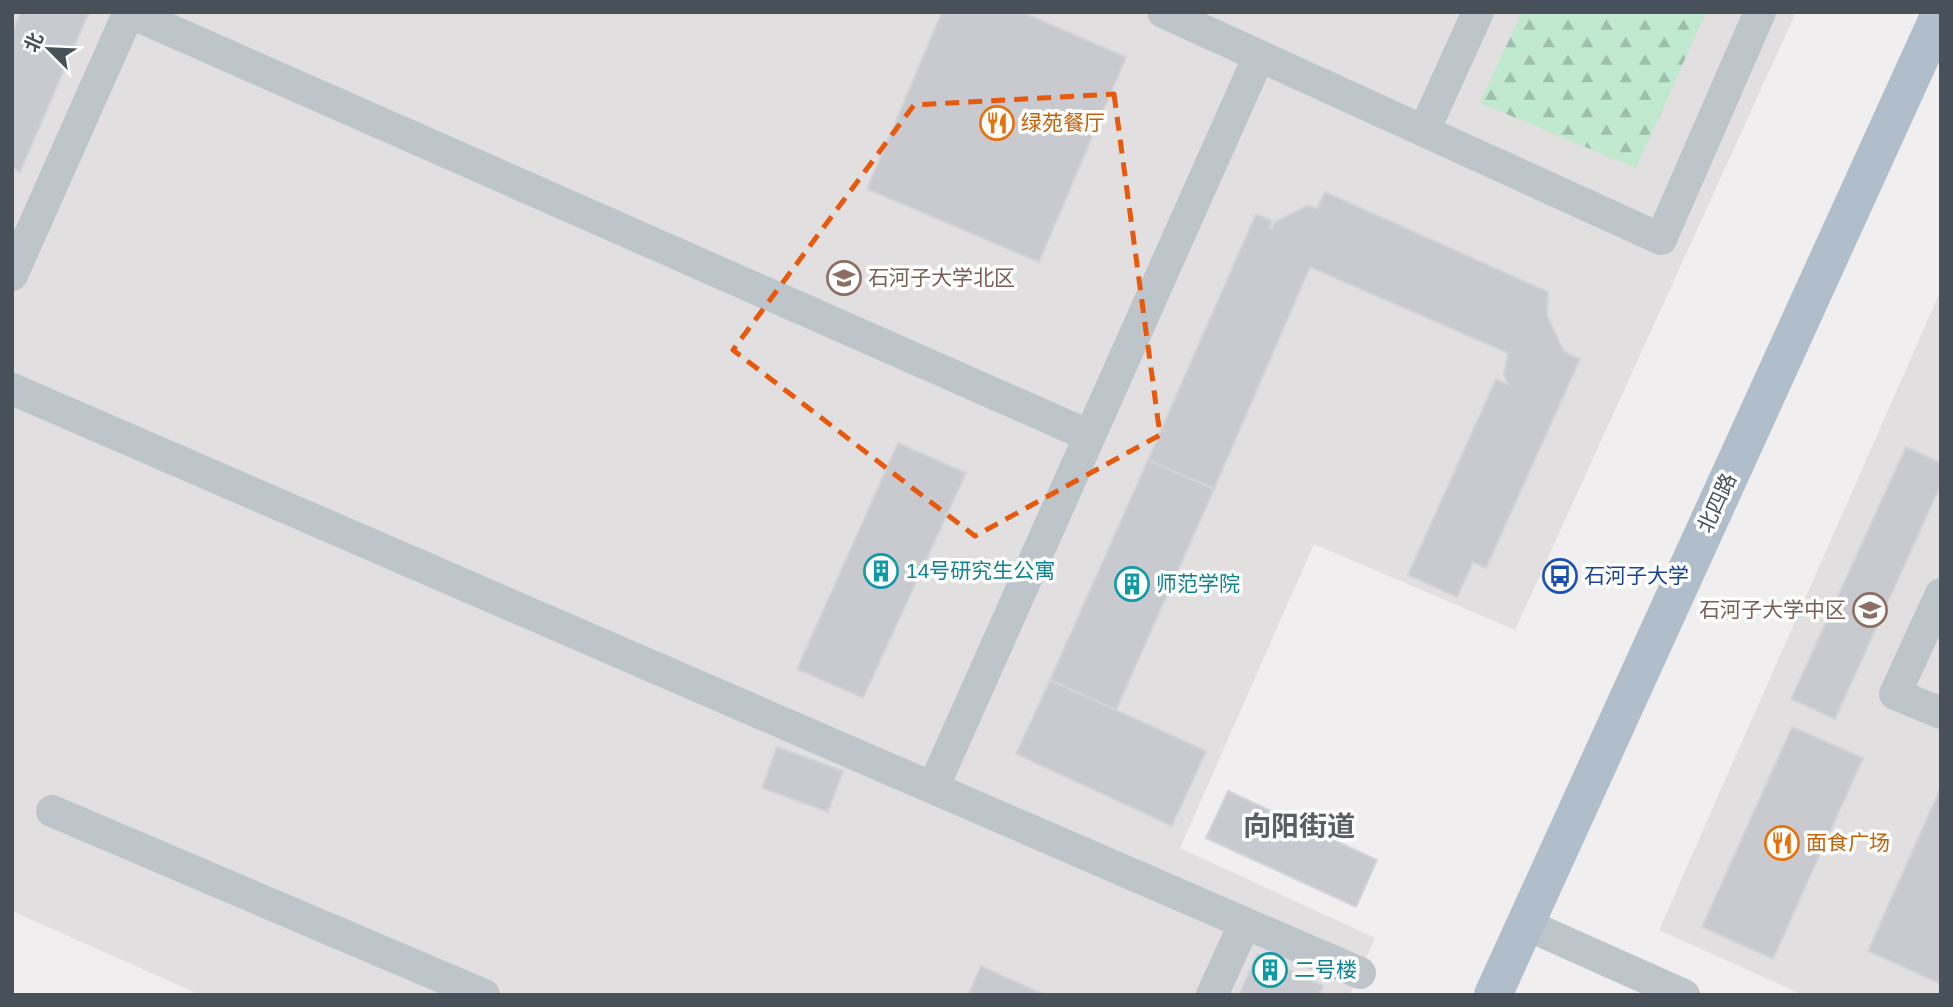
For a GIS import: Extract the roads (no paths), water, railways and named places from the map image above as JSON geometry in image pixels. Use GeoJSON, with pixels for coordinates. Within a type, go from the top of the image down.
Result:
{"type":"FeatureCollection","features":[{"type":"Feature","properties":{"kind":"main road","name":"北四路"},"geometry":{"type":"LineString","coordinates":[[1493,995],[1941,12]]}},
{"type":"Feature","properties":{"kind":"street"},"geometry":{"type":"LineString","coordinates":[[12,275],[129,12],[1090,436]]}},
{"type":"Feature","properties":{"kind":"street"},"geometry":{"type":"LineString","coordinates":[[1163,12],[1661,239],[1760,12]]}},
{"type":"Feature","properties":{"kind":"street"},"geometry":{"type":"LineString","coordinates":[[1424,131],[1478,12]]}},
{"type":"Feature","properties":{"kind":"street"},"geometry":{"type":"LineString","coordinates":[[933,788],[1259,56]]}},
{"type":"Feature","properties":{"kind":"street"},"geometry":{"type":"LineString","coordinates":[[12,389],[1360,973]]}},
{"type":"Feature","properties":{"kind":"street"},"geometry":{"type":"LineString","coordinates":[[1941,594],[1895,694],[1941,713]]}},
{"type":"Feature","properties":{"kind":"street"},"geometry":{"type":"LineString","coordinates":[[52,811],[484,995]]}},
{"type":"Feature","properties":{"kind":"street"},"geometry":{"type":"LineString","coordinates":[[1212,995],[1245,923]]}},
{"type":"Feature","properties":{"kind":"street"},"geometry":{"type":"LineString","coordinates":[[1525,924],[1684,995]]}},
{"type":"Feature","properties":{"kind":"place","name":"绿苑餐厅"},"geometry":{"type":"Point","coordinates":[997,123]}},
{"type":"Feature","properties":{"kind":"place","name":"石河子大学北区"},"geometry":{"type":"Point","coordinates":[844,278]}},
{"type":"Feature","properties":{"kind":"place","name":"14号研究生公寓"},"geometry":{"type":"Point","coordinates":[881,571]}},
{"type":"Feature","properties":{"kind":"place","name":"石河子大学"},"geometry":{"type":"Point","coordinates":[1560,576]}},
{"type":"Feature","properties":{"kind":"place","name":"师范学院"},"geometry":{"type":"Point","coordinates":[1132,584]}},
{"type":"Feature","properties":{"kind":"place","name":"石河子大学中区"},"geometry":{"type":"Point","coordinates":[1870,610]}},
{"type":"Feature","properties":{"kind":"place","name":"面食广场"},"geometry":{"type":"Point","coordinates":[1782,843]}},
{"type":"Feature","properties":{"kind":"place","name":"二号楼"},"geometry":{"type":"Point","coordinates":[1270,970]}},
{"type":"Feature","properties":{"kind":"district","name":"向阳街道"},"geometry":{"type":"Point","coordinates":[1299,826]}}]}
